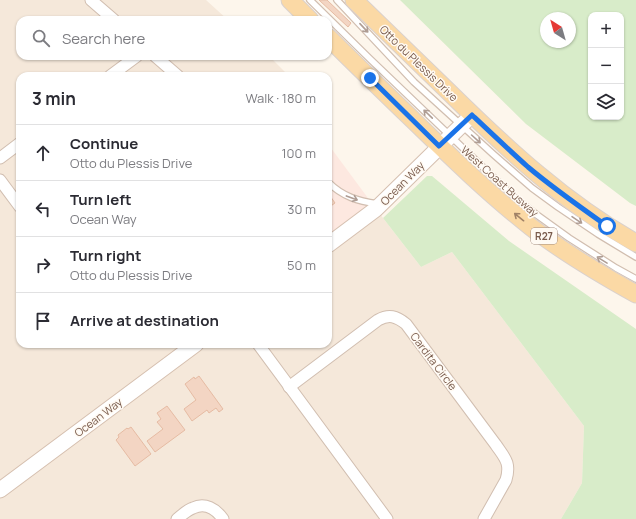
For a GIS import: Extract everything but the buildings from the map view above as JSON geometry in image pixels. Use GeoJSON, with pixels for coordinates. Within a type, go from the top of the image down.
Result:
{"type":"FeatureCollection","features":[{"type":"Feature","properties":{"kind":"main road"},"geometry":{"type":"LineString","coordinates":[[290,0],[306,16]]}},
{"type":"Feature","properties":{"kind":"main road","name":"Otto du Plessis Drive"},"geometry":{"type":"LineString","coordinates":[[354,0],[455,130],[484,188],[532,228],[568,253],[636,294]]}},
{"type":"Feature","properties":{"kind":"main road","name":"Otto du Plessis Drive"},"geometry":{"type":"LineString","coordinates":[[332,40],[455,130],[527,166],[587,212],[636,243]]}},
{"type":"Feature","properties":{"kind":"street"},"geometry":{"type":"LineString","coordinates":[[91,0],[109,16]]}},
{"type":"Feature","properties":{"kind":"street"},"geometry":{"type":"LineString","coordinates":[[115,72],[132,60]]}},
{"type":"Feature","properties":{"kind":"street"},"geometry":{"type":"LineString","coordinates":[[160,60],[173,72]]}},
{"type":"Feature","properties":{"kind":"street","name":"Ocean Way"},"geometry":{"type":"LineString","coordinates":[[332,242],[380,205],[455,130]]}},
{"type":"Feature","properties":{"kind":"street"},"geometry":{"type":"LineString","coordinates":[[0,158],[16,146]]}},
{"type":"Feature","properties":{"kind":"street"},"geometry":{"type":"LineString","coordinates":[[0,180],[16,202]]}},
{"type":"Feature","properties":{"kind":"street","name":"Cardita Circle"},"geometry":{"type":"LineString","coordinates":[[289,387],[378,320],[390,316],[401,320],[406,324],[496,444],[507,461],[508,473],[506,480],[484,519]]}},
{"type":"Feature","properties":{"kind":"street","name":"Ocean Way"},"geometry":{"type":"LineString","coordinates":[[0,490],[191,348]]}},
{"type":"Feature","properties":{"kind":"street"},"geometry":{"type":"LineString","coordinates":[[261,348],[387,519]]}},
{"type":"Feature","properties":{"kind":"street"},"geometry":{"type":"LineString","coordinates":[[177,519],[193,508],[202,506],[208,506],[214,509],[223,519]]}},
{"type":"Feature","properties":{"kind":"lane","name":"West Coast Busway"},"geometry":{"type":"LineString","coordinates":[[310,0],[326,16]]}},
{"type":"Feature","properties":{"kind":"lane","name":"West Coast Busway"},"geometry":{"type":"LineString","coordinates":[[337,0],[414,82],[511,194],[569,238],[636,279]]}},
{"type":"Feature","properties":{"kind":"lane","name":"West Coast Busway"},"geometry":{"type":"LineString","coordinates":[[332,22],[370,59],[455,130],[558,207],[636,257]]}},
{"type":"Feature","properties":{"kind":"lane"},"geometry":{"type":"LineString","coordinates":[[332,186],[348,197],[380,205]]}},
{"type":"Feature","properties":{"kind":"shaded area"},"geometry":{"type":"Polygon","coordinates":[[[0,0],[206,0],[224,16],[16,16],[16,60],[273,60],[285,72],[16,72],[16,348],[332,348],[332,242],[376,209],[421,267],[452,252],[584,426],[582,483],[561,519],[0,519],[0,0]]]}},
{"type":"Feature","properties":{"kind":"shaded area"},"geometry":{"type":"Polygon","coordinates":[[[332,149],[376,209],[332,242],[332,149]]]}},
{"type":"Feature","properties":{"kind":"green space"},"geometry":{"type":"Polygon","coordinates":[[[400,0],[636,0],[636,206],[526,124],[400,0]]]}},
{"type":"Feature","properties":{"kind":"green space"},"geometry":{"type":"Polygon","coordinates":[[[427,176],[432,176],[509,241],[636,329],[636,519],[561,519],[582,483],[584,426],[452,252],[421,267],[383,218],[427,176]]]}},
{"type":"Feature","properties":{"kind":"route"},"geometry":{"type":"LineString","coordinates":[[370,78],[439,146],[472,115],[527,166],[607,226]]}}]}
